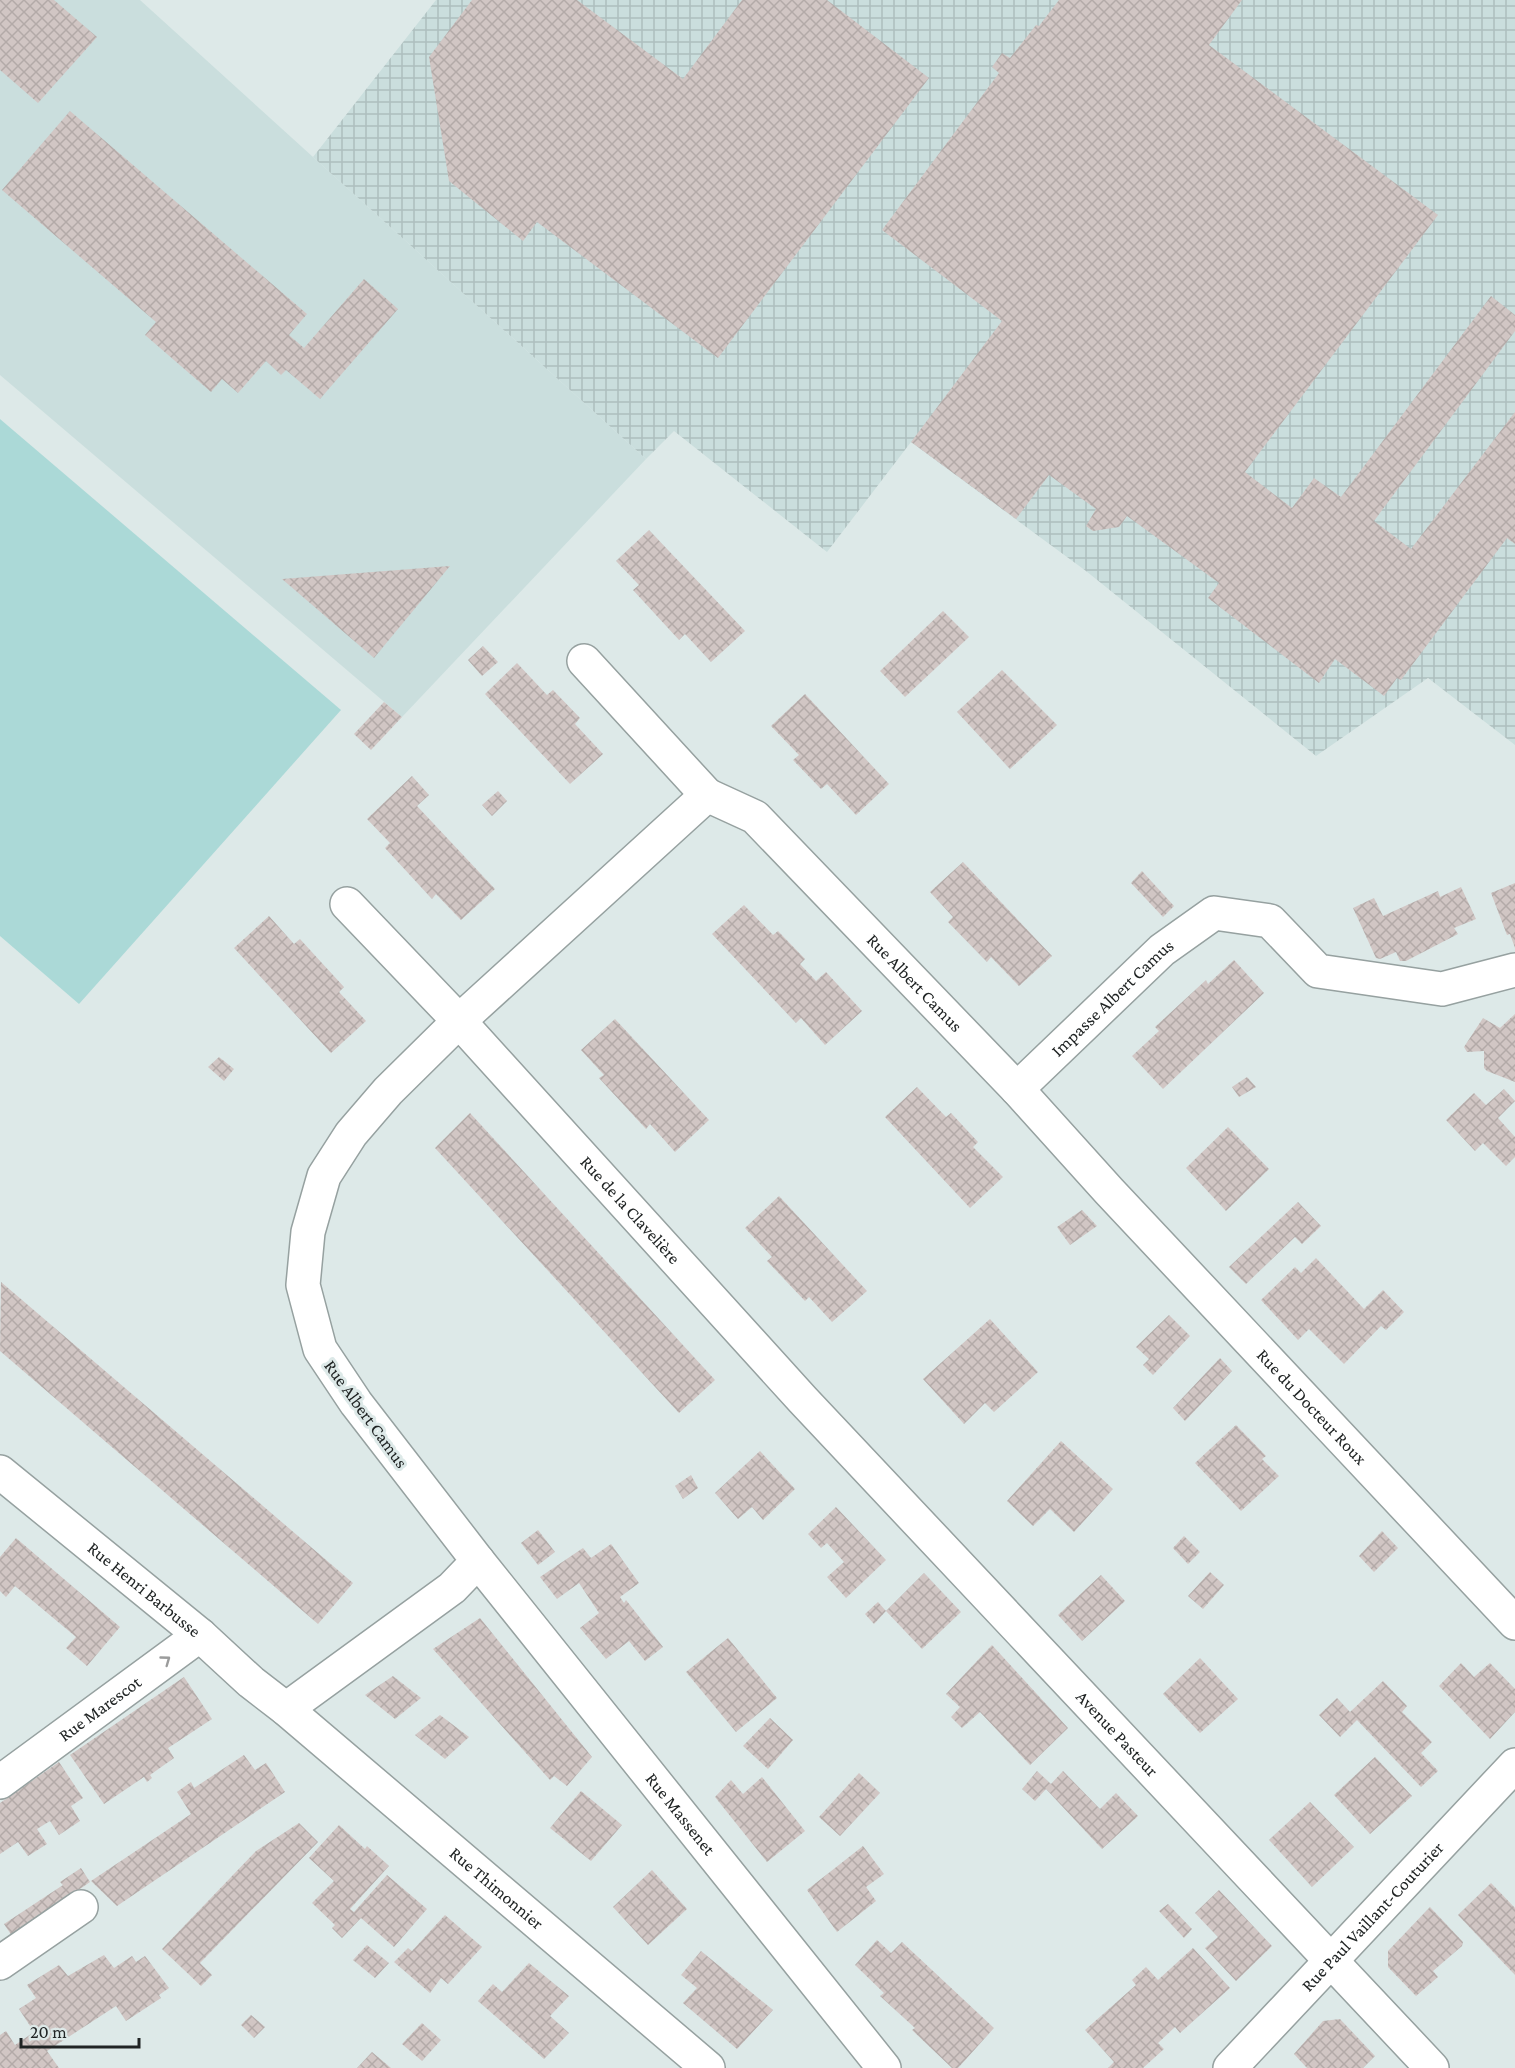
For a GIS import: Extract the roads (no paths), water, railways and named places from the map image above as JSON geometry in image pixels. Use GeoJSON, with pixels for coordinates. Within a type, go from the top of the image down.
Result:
{"type":"FeatureCollection","features":[{"type":"Feature","properties":{"kind":"street","name":"Rue Albert Camus"},"geometry":{"type":"LineString","coordinates":[[584,662],[707,795],[755,817],[1017,1089],[1109,1191]]}},
{"type":"Feature","properties":{"kind":"street","name":"Rue Albert Camus"},"geometry":{"type":"LineString","coordinates":[[478,1561],[356,1403],[320,1349],[303,1285],[308,1232],[324,1176],[351,1134],[388,1091],[459,1021],[707,795]]}},
{"type":"Feature","properties":{"kind":"street"},"geometry":{"type":"LineString","coordinates":[[347,904],[459,1021]]}},
{"type":"Feature","properties":{"kind":"street","name":"Impasse Albert Camus"},"geometry":{"type":"LineString","coordinates":[[1017,1089],[1162,950],[1214,913],[1270,921],[1318,971],[1442,989],[1515,970]]}},
{"type":"Feature","properties":{"kind":"street","name":"Rue de la Clavelière"},"geometry":{"type":"LineString","coordinates":[[459,1021],[803,1400]]}},
{"type":"Feature","properties":{"kind":"street","name":"Rue du Docteur Roux"},"geometry":{"type":"LineString","coordinates":[[1109,1191],[1515,1623]]}},
{"type":"Feature","properties":{"kind":"street","name":"Avenue Pasteur"},"geometry":{"type":"LineString","coordinates":[[803,1400],[1432,2068]]}},
{"type":"Feature","properties":{"kind":"street","name":"Rue Henri Barbusse"},"geometry":{"type":"LineString","coordinates":[[0,1472],[200,1635],[251,1682],[286,1709]]}},
{"type":"Feature","properties":{"kind":"street"},"geometry":{"type":"LineString","coordinates":[[286,1709],[452,1588],[478,1561]]}},
{"type":"Feature","properties":{"kind":"street","name":"Rue Massenet"},"geometry":{"type":"LineString","coordinates":[[478,1561],[884,2068]]}},
{"type":"Feature","properties":{"kind":"street","name":"Rue Marescot"},"geometry":{"type":"LineString","coordinates":[[0,1782],[200,1635]]}},
{"type":"Feature","properties":{"kind":"street","name":"Rue Thimonnier"},"geometry":{"type":"LineString","coordinates":[[286,1709],[708,2068]]}},
{"type":"Feature","properties":{"kind":"street","name":"Rue Paul Vaillant-Couturier"},"geometry":{"type":"LineString","coordinates":[[1230,2068],[1515,1765]]}},
{"type":"Feature","properties":{"kind":"street"},"geometry":{"type":"LineString","coordinates":[[0,1963],[81,1907]]}}]}
